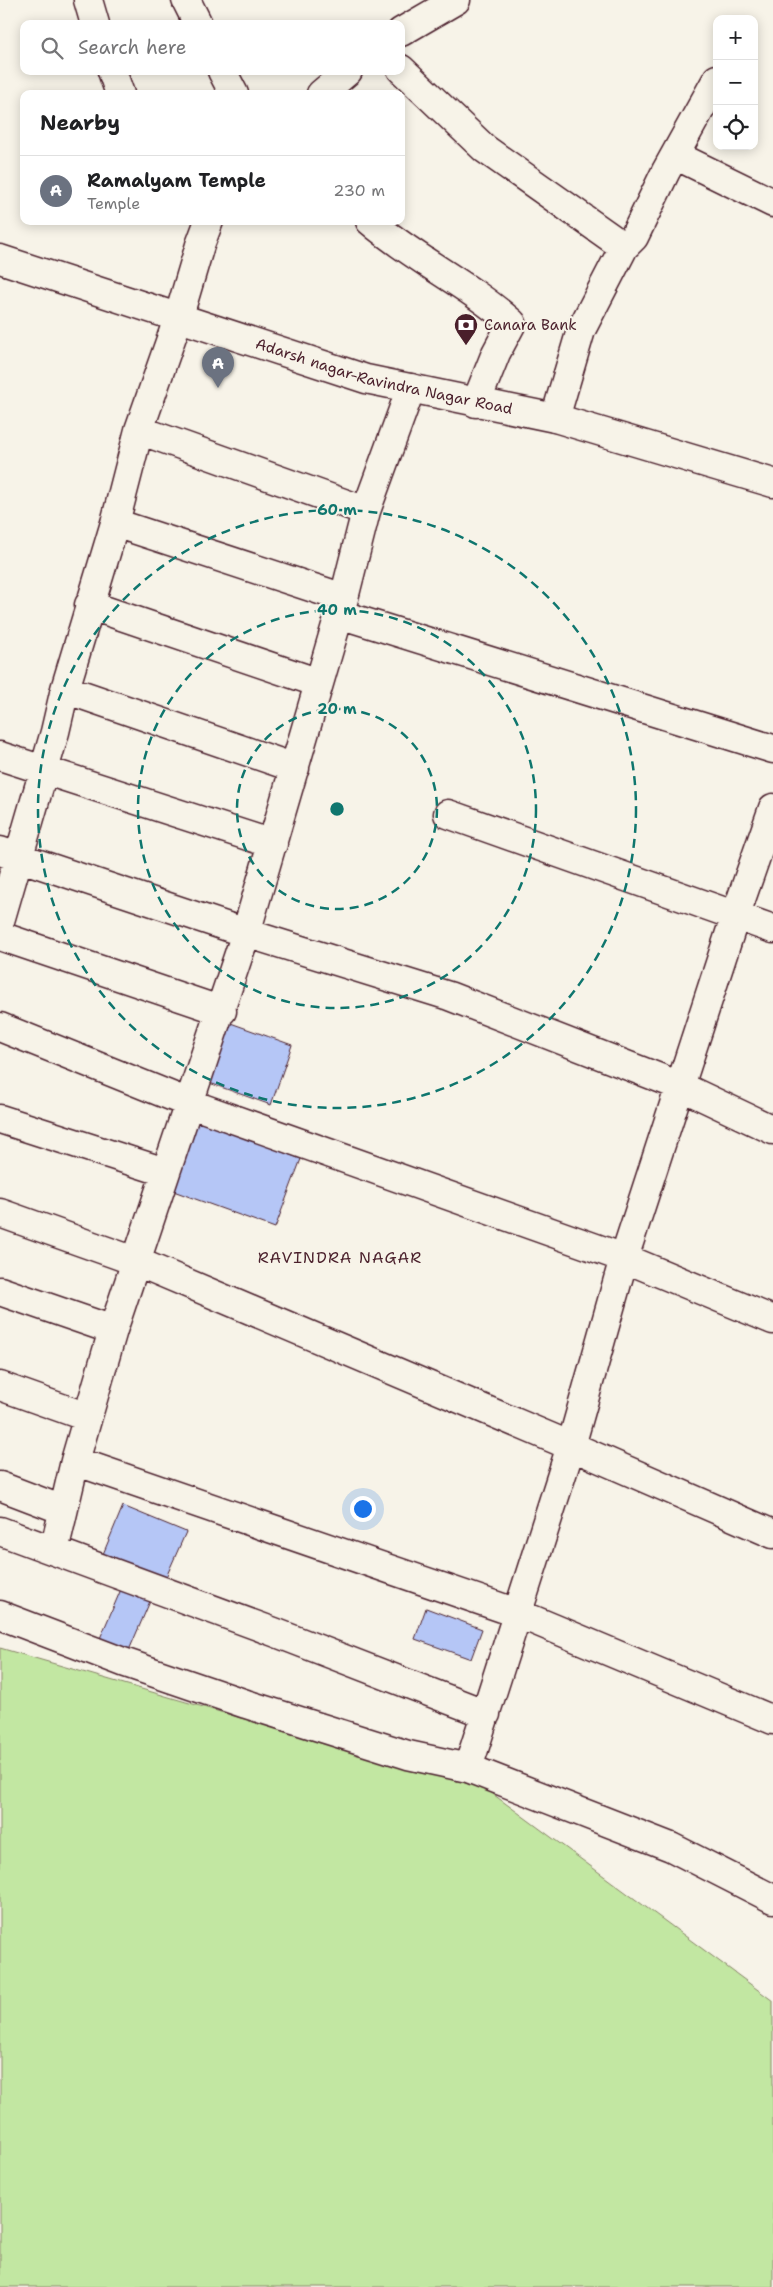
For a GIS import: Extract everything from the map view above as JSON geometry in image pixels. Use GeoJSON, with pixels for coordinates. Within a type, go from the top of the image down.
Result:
{"type":"FeatureCollection","features":[{"type":"Feature","properties":{"kind":"street"},"geometry":{"type":"LineString","coordinates":[[88,0],[94,20]]}},
{"type":"Feature","properties":{"kind":"street"},"geometry":{"type":"LineString","coordinates":[[186,0],[196,20]]}},
{"type":"Feature","properties":{"kind":"street"},"geometry":{"type":"LineString","coordinates":[[405,30],[456,0]]}},
{"type":"Feature","properties":{"kind":"street"},"geometry":{"type":"LineString","coordinates":[[405,73],[485,149],[624,248]]}},
{"type":"Feature","properties":{"kind":"street"},"geometry":{"type":"LineString","coordinates":[[113,75],[119,90]]}},
{"type":"Feature","properties":{"kind":"street"},"geometry":{"type":"LineString","coordinates":[[224,75],[232,90]]}},
{"type":"Feature","properties":{"kind":"street"},"geometry":{"type":"LineString","coordinates":[[326,90],[343,75]]}},
{"type":"Feature","properties":{"kind":"street"},"geometry":{"type":"LineString","coordinates":[[555,418],[581,330],[624,248],[634,238],[675,155],[713,86]]}},
{"type":"Feature","properties":{"kind":"street"},"geometry":{"type":"LineString","coordinates":[[675,155],[773,203]]}},
{"type":"Feature","properties":{"kind":"street"},"geometry":{"type":"LineString","coordinates":[[0,921],[10,854],[44,772],[65,689],[115,523],[139,430],[178,319],[208,225]]}},
{"type":"Feature","properties":{"kind":"street"},"geometry":{"type":"LineString","coordinates":[[376,225],[494,308],[512,323],[496,353],[476,403]]}},
{"type":"Feature","properties":{"kind":"street","name":"Adarsh nagar-Ravindra Nagar Road"},"geometry":{"type":"LineString","coordinates":[[0,259],[178,319],[366,379],[555,418],[773,483]]}},
{"type":"Feature","properties":{"kind":"street"},"geometry":{"type":"LineString","coordinates":[[54,1550],[75,1460],[113,1330],[222,1011],[342,606],[366,511],[411,388]]}},
{"type":"Feature","properties":{"kind":"street"},"geometry":{"type":"LineString","coordinates":[[139,430],[366,511]]}},
{"type":"Feature","properties":{"kind":"street"},"geometry":{"type":"LineString","coordinates":[[115,523],[342,606],[773,749]]}},
{"type":"Feature","properties":{"kind":"street"},"geometry":{"type":"LineString","coordinates":[[89,605],[319,683]]}},
{"type":"Feature","properties":{"kind":"street"},"geometry":{"type":"LineString","coordinates":[[65,689],[295,768]]}},
{"type":"Feature","properties":{"kind":"street"},"geometry":{"type":"LineString","coordinates":[[0,756],[44,772],[273,844]]}},
{"type":"Feature","properties":{"kind":"street"},"geometry":{"type":"LineString","coordinates":[[468,1768],[571,1446],[624,1258],[736,914],[773,808]]}},
{"type":"Feature","properties":{"kind":"street"},"geometry":{"type":"LineString","coordinates":[[448,814],[736,914],[773,929]]}},
{"type":"Feature","properties":{"kind":"street"},"geometry":{"type":"LineString","coordinates":[[10,854],[246,933],[449,996],[680,1086],[773,1130]]}},
{"type":"Feature","properties":{"kind":"street"},"geometry":{"type":"LineString","coordinates":[[0,936],[222,1011]]}},
{"type":"Feature","properties":{"kind":"street"},"geometry":{"type":"LineString","coordinates":[[0,1027],[191,1104],[624,1258],[773,1320]]}},
{"type":"Feature","properties":{"kind":"street"},"geometry":{"type":"LineString","coordinates":[[0,1119],[166,1172]]}},
{"type":"Feature","properties":{"kind":"street"},"geometry":{"type":"LineString","coordinates":[[0,1213],[135,1262],[571,1446],[773,1534]]}},
{"type":"Feature","properties":{"kind":"street"},"geometry":{"type":"LineString","coordinates":[[0,1291],[113,1330]]}},
{"type":"Feature","properties":{"kind":"street"},"geometry":{"type":"LineString","coordinates":[[0,1386],[87,1418]]}},
{"type":"Feature","properties":{"kind":"street"},"geometry":{"type":"LineString","coordinates":[[75,1460],[517,1614],[773,1720]]}},
{"type":"Feature","properties":{"kind":"street"},"geometry":{"type":"LineString","coordinates":[[0,1486],[63,1510]]}},
{"type":"Feature","properties":{"kind":"street"},"geometry":{"type":"LineString","coordinates":[[0,1531],[274,1632],[486,1714]]}},
{"type":"Feature","properties":{"kind":"street"},"geometry":{"type":"LineString","coordinates":[[0,1615],[123,1662],[246,1704],[408,1755],[468,1768],[671,1847],[773,1899]]}},
{"type":"Feature","properties":{"kind":"green space"},"geometry":{"type":"Polygon","coordinates":[[[0,1648],[486,1789],[773,2001],[773,2287],[0,2287],[0,1648]]]}},
{"type":"Feature","properties":{"kind":"building"},"geometry":{"type":"Polygon","coordinates":[[[225,1021],[292,1045],[271,1105],[204,1081],[225,1021]]]}},
{"type":"Feature","properties":{"kind":"building"},"geometry":{"type":"Polygon","coordinates":[[[194,1119],[301,1159],[275,1228],[168,1189],[194,1119]]]}},
{"type":"Feature","properties":{"kind":"building"},"geometry":{"type":"Polygon","coordinates":[[[123,1506],[186,1532],[163,1584],[101,1559],[123,1506]]]}},
{"type":"Feature","properties":{"kind":"building"},"geometry":{"type":"Polygon","coordinates":[[[122,1587],[151,1599],[127,1655],[98,1643],[122,1587]]]}},
{"type":"Feature","properties":{"kind":"building"},"geometry":{"type":"Polygon","coordinates":[[[426,1608],[482,1629],[471,1659],[415,1639],[426,1608]]]}},
{"type":"Feature","properties":{"kind":"place","name":"Canara Bank"},"geometry":{"type":"Point","coordinates":[466,346]}},
{"type":"Feature","properties":{"kind":"place","name":"Ramalyam Temple"},"geometry":{"type":"Point","coordinates":[218,388]}},
{"type":"Feature","properties":{"kind":"district","name":"RAVINDRA NAGAR"},"geometry":{"type":"Point","coordinates":[340,1257]}}]}
